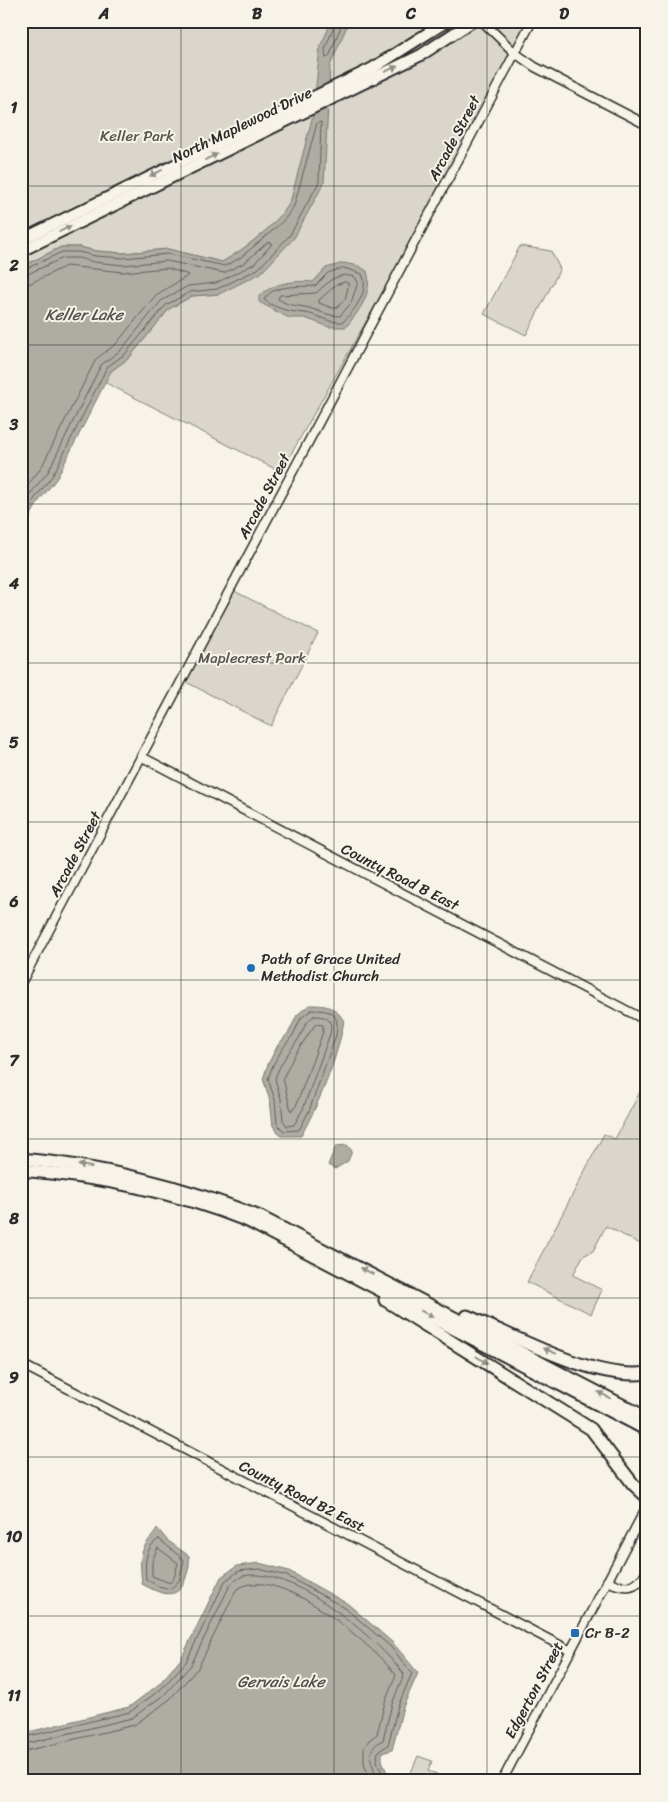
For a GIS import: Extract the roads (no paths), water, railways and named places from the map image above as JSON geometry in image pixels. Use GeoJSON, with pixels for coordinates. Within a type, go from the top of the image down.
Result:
{"type":"FeatureCollection","features":[{"type":"Feature","properties":{"kind":"highway"},"geometry":{"type":"LineString","coordinates":[[21,1159],[94,1167],[133,1175],[197,1193],[260,1216],[647,1418]]}},
{"type":"Feature","properties":{"kind":"highway"},"geometry":{"type":"LineString","coordinates":[[21,1170],[95,1178],[178,1196],[248,1221],[647,1430]]}},
{"type":"Feature","properties":{"kind":"highway"},"geometry":{"type":"LineString","coordinates":[[307,1251],[591,1429],[633,1484],[647,1497]]}},
{"type":"Feature","properties":{"kind":"highway"},"geometry":{"type":"LineString","coordinates":[[385,1280],[593,1369],[619,1374],[647,1373]]}},
{"type":"Feature","properties":{"kind":"main road","name":"North Maplewood Drive"},"geometry":{"type":"LineString","coordinates":[[348,85],[399,54],[447,21]]}},
{"type":"Feature","properties":{"kind":"main road","name":"North Maplewood Drive"},"geometry":{"type":"LineString","coordinates":[[21,251],[348,85],[421,55],[473,21]]}},
{"type":"Feature","properties":{"kind":"main road","name":"North Maplewood Drive"},"geometry":{"type":"LineString","coordinates":[[21,240],[293,112]]}},
{"type":"Feature","properties":{"kind":"street"},"geometry":{"type":"LineString","coordinates":[[482,21],[515,53],[535,67],[647,125]]}},
{"type":"Feature","properties":{"kind":"street","name":"Arcade Street"},"geometry":{"type":"LineString","coordinates":[[21,983],[532,21]]}},
{"type":"Feature","properties":{"kind":"street","name":"County Road B East"},"geometry":{"type":"LineString","coordinates":[[142,757],[647,1021]]}},
{"type":"Feature","properties":{"kind":"street","name":"County Road B2 East"},"geometry":{"type":"LineString","coordinates":[[21,1364],[570,1651]]}},
{"type":"Feature","properties":{"kind":"street","name":"Edgerton Street"},"geometry":{"type":"LineString","coordinates":[[502,1781],[647,1506]]}},
{"type":"Feature","properties":{"kind":"street"},"geometry":{"type":"LineString","coordinates":[[607,1581],[622,1587],[631,1587],[640,1583],[647,1572]]}},
{"type":"Feature","properties":{"kind":"water","name":"Keller Lake"},"geometry":{"type":"Polygon","coordinates":[[[332,21],[349,21],[330,66],[324,183],[294,238],[261,273],[219,294],[192,296],[169,309],[129,358],[111,371],[57,478],[39,501],[21,532],[21,267],[61,247],[80,247],[96,251],[124,253],[168,249],[222,262],[250,244],[284,212],[290,203],[313,115],[320,47],[332,21]]]}},
{"type":"Feature","properties":{"kind":"water"},"geometry":{"type":"Polygon","coordinates":[[[344,263],[359,266],[367,271],[368,279],[367,294],[364,301],[346,327],[329,327],[305,318],[289,318],[259,302],[259,296],[277,285],[291,282],[313,282],[326,268],[344,263]]]}},
{"type":"Feature","properties":{"kind":"water"},"geometry":{"type":"Polygon","coordinates":[[[309,1005],[330,1007],[337,1012],[344,1021],[341,1036],[327,1080],[301,1136],[281,1136],[273,1126],[270,1100],[263,1079],[278,1045],[289,1032],[297,1015],[309,1005]]]}},
{"type":"Feature","properties":{"kind":"water"},"geometry":{"type":"Polygon","coordinates":[[[347,1145],[352,1151],[348,1161],[335,1169],[328,1165],[336,1146],[347,1145]]]}},
{"type":"Feature","properties":{"kind":"water"},"geometry":{"type":"Polygon","coordinates":[[[157,1528],[167,1540],[189,1556],[185,1580],[177,1591],[172,1593],[166,1594],[142,1584],[141,1563],[143,1549],[157,1528]]]}},
{"type":"Feature","properties":{"kind":"water","name":"Gervais Lake"},"geometry":{"type":"Polygon","coordinates":[[[259,1563],[289,1571],[348,1604],[393,1643],[418,1673],[403,1707],[392,1750],[382,1753],[382,1760],[390,1781],[21,1781],[21,1734],[129,1707],[158,1685],[181,1659],[221,1577],[237,1566],[259,1563]]]}},
{"type":"Feature","properties":{"kind":"place","name":"Path of Grace United Methodist Church"},"geometry":{"type":"Point","coordinates":[251,968]}},
{"type":"Feature","properties":{"kind":"place","name":"Cr B-2"},"geometry":{"type":"Point","coordinates":[575,1633]}},
{"type":"Feature","properties":{"kind":"park label","name":"Keller Park"},"geometry":{"type":"Point","coordinates":[137,136]}},
{"type":"Feature","properties":{"kind":"park label","name":"Maplecrest Park"},"geometry":{"type":"Point","coordinates":[252,658]}}]}
